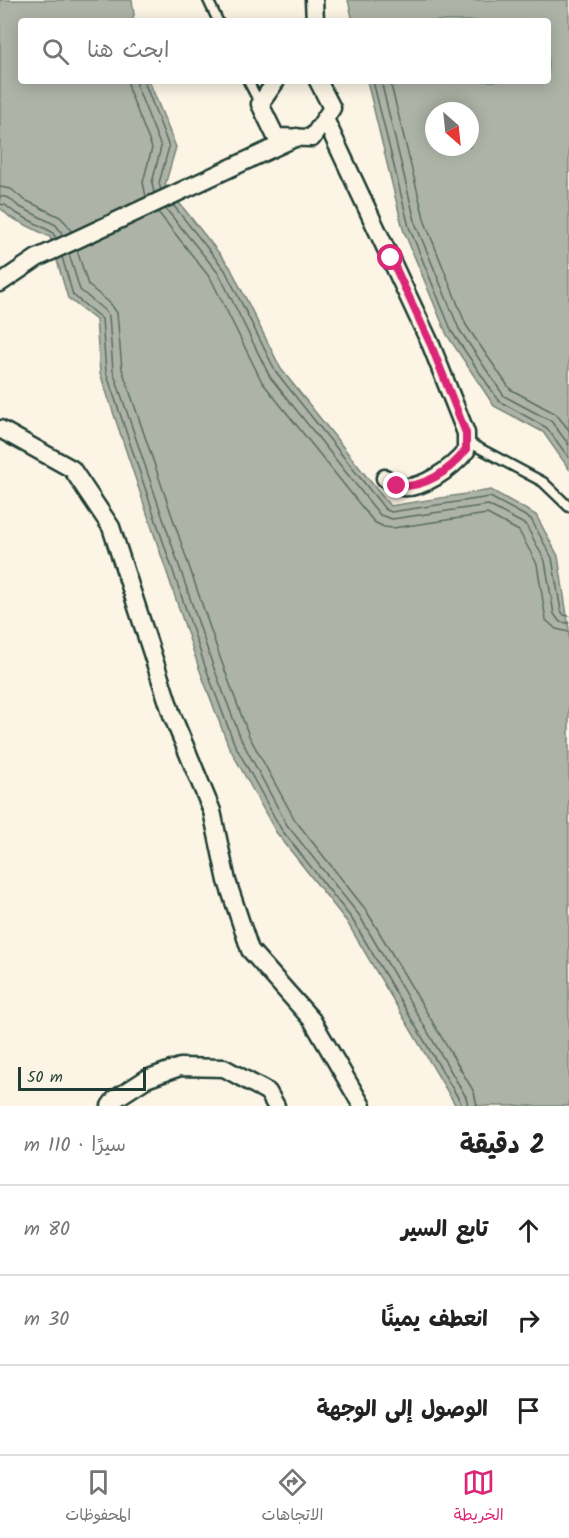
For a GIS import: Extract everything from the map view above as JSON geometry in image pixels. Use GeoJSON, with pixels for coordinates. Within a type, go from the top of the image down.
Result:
{"type":"FeatureCollection","features":[{"type":"Feature","properties":{"kind":"street"},"geometry":{"type":"LineString","coordinates":[[314,0],[315,18]]}},
{"type":"Feature","properties":{"kind":"street"},"geometry":{"type":"LineString","coordinates":[[274,84],[260,104],[276,136],[312,138],[332,108],[320,84]]}},
{"type":"Feature","properties":{"kind":"street"},"geometry":{"type":"LineString","coordinates":[[325,120],[431,345],[466,433],[466,450],[458,461],[434,478],[410,487],[397,486],[385,478]]}},
{"type":"Feature","properties":{"kind":"street"},"geometry":{"type":"LineString","coordinates":[[0,283],[37,258],[297,137]]}},
{"type":"Feature","properties":{"kind":"street"},"geometry":{"type":"LineString","coordinates":[[0,429],[72,469],[111,527],[172,715],[212,811],[227,881],[250,950],[312,1020],[362,1106]]}},
{"type":"Feature","properties":{"kind":"street"},"geometry":{"type":"LineString","coordinates":[[110,1106],[115,1099],[146,1079],[180,1067],[224,1068],[268,1092],[276,1106]]}},
{"type":"Feature","properties":{"kind":"lane"},"geometry":{"type":"LineString","coordinates":[[208,0],[217,18]]}},
{"type":"Feature","properties":{"kind":"lane"},"geometry":{"type":"LineString","coordinates":[[250,84],[260,104]]}},
{"type":"Feature","properties":{"kind":"lane"},"geometry":{"type":"LineString","coordinates":[[466,440],[543,483],[569,507]]}},
{"type":"Feature","properties":{"kind":"water"},"geometry":{"type":"Polygon","coordinates":[[[0,0],[132,0],[133,18],[18,18],[18,84],[150,84],[176,147],[165,185],[230,267],[281,369],[390,506],[491,490],[536,515],[558,556],[569,629],[569,1106],[456,1106],[347,922],[276,832],[228,745],[199,668],[100,373],[96,320],[68,298],[50,237],[10,217],[0,208],[0,0]]]}},
{"type":"Feature","properties":{"kind":"water"},"geometry":{"type":"Polygon","coordinates":[[[348,0],[569,0],[569,469],[543,432],[494,406],[447,335],[403,229],[368,84],[551,84],[551,18],[352,18],[348,0]]]}},
{"type":"Feature","properties":{"kind":"route"},"geometry":{"type":"LineString","coordinates":[[391,258],[431,345],[466,433],[466,450],[458,461],[434,478],[410,487],[397,486]]}}]}
